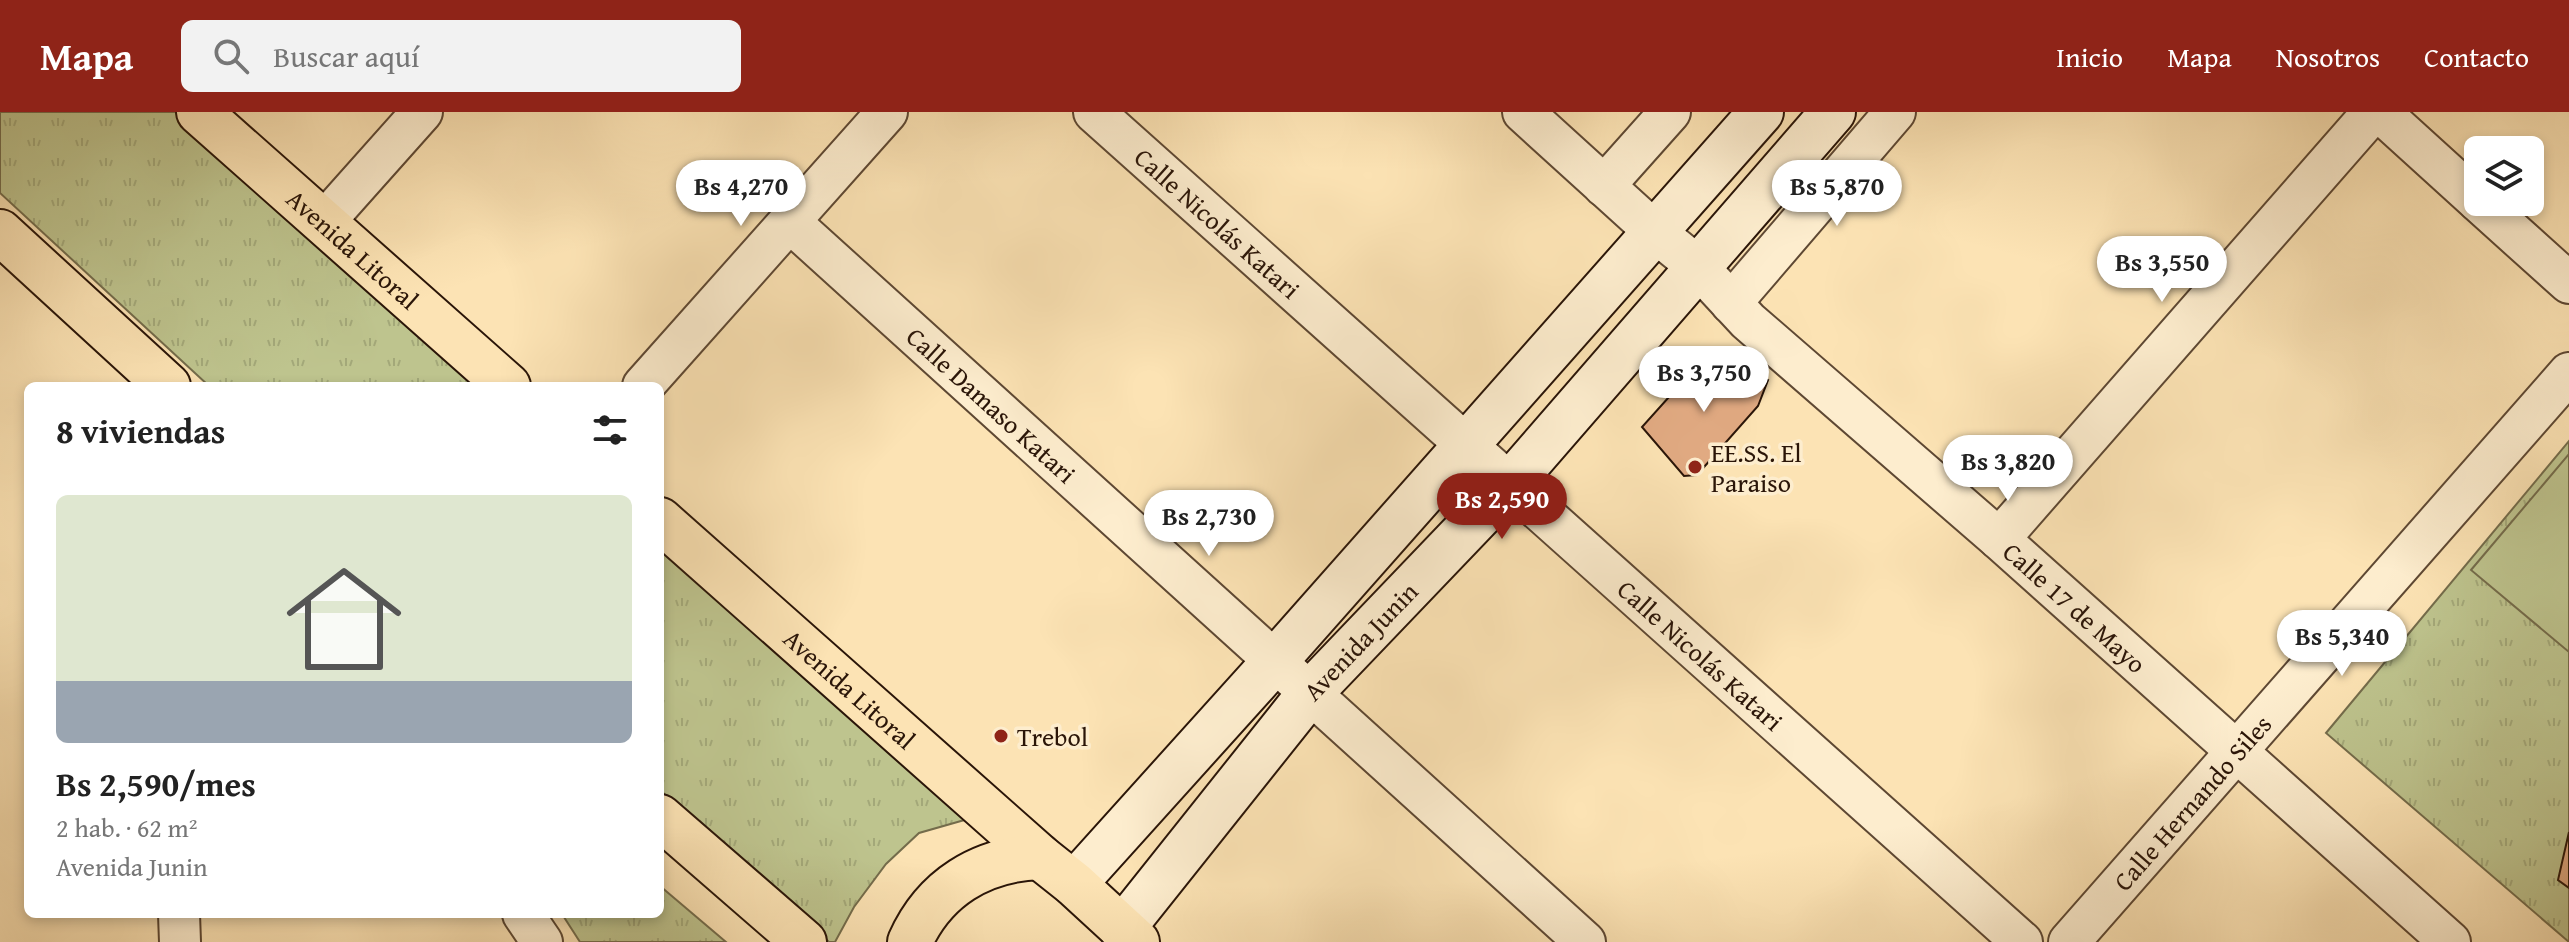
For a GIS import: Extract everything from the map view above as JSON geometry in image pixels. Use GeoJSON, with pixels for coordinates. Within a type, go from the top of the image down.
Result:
{"type":"FeatureCollection","features":[{"type":"Feature","properties":{"kind":"main road","name":"Avenida Litoral"},"geometry":{"type":"LineString","coordinates":[[199,112],[504,382]]}},
{"type":"Feature","properties":{"kind":"main road"},"geometry":{"type":"LineString","coordinates":[[0,232],[164,382]]}},
{"type":"Feature","properties":{"kind":"main road","name":"Avenida Litoral"},"geometry":{"type":"LineString","coordinates":[[664,524],[1130,936]]}},
{"type":"Feature","properties":{"kind":"main road"},"geometry":{"type":"LineString","coordinates":[[664,820],[804,942]]}},
{"type":"Feature","properties":{"kind":"main road"},"geometry":{"type":"LineString","coordinates":[[910,942],[928,909],[954,884],[977,870],[1003,861],[1040,857]]}},
{"type":"Feature","properties":{"kind":"street"},"geometry":{"type":"LineString","coordinates":[[324,222],[422,112]]}},
{"type":"Feature","properties":{"kind":"street"},"geometry":{"type":"LineString","coordinates":[[647,382],[887,112]]}},
{"type":"Feature","properties":{"kind":"street","name":"Calle Nicolás Katari"},"geometry":{"type":"LineString","coordinates":[[1094,112],[2022,942]]}},
{"type":"Feature","properties":{"kind":"street","name":"Calle 17 de Mayo"},"geometry":{"type":"LineString","coordinates":[[1523,112],[1697,266],[1748,321],[1999,539],[2450,942]]}},
{"type":"Feature","properties":{"kind":"street"},"geometry":{"type":"LineString","coordinates":[[1604,186],[1670,112]]}},
{"type":"Feature","properties":{"kind":"street","name":"Avenida Junin"},"geometry":{"type":"LineString","coordinates":[[1074,884],[1761,112]]}},
{"type":"Feature","properties":{"kind":"street","name":"Avenida Junin"},"geometry":{"type":"LineString","coordinates":[[1130,936],[1310,693],[1510,484],[1833,112]]}},
{"type":"Feature","properties":{"kind":"street"},"geometry":{"type":"LineString","coordinates":[[1731,303],[1895,112]]}},
{"type":"Feature","properties":{"kind":"street"},"geometry":{"type":"LineString","coordinates":[[1999,539],[2373,112]]}},
{"type":"Feature","properties":{"kind":"street"},"geometry":{"type":"LineString","coordinates":[[2380,112],[2464,188]]}},
{"type":"Feature","properties":{"kind":"street"},"geometry":{"type":"LineString","coordinates":[[2495,216],[2569,283]]}},
{"type":"Feature","properties":{"kind":"street","name":"Calle Damaso Katari"},"geometry":{"type":"LineString","coordinates":[[790,222],[1585,942]]}},
{"type":"Feature","properties":{"kind":"street","name":"Calle Hernando Siles"},"geometry":{"type":"LineString","coordinates":[[2069,942],[2569,373]]}},
{"type":"Feature","properties":{"kind":"street"},"geometry":{"type":"LineString","coordinates":[[179,918],[180,942]]}},
{"type":"Feature","properties":{"kind":"green space"},"geometry":{"type":"Polygon","coordinates":[[[0,112],[182,112],[486,382],[205,382],[0,193],[0,112]]]}},
{"type":"Feature","properties":{"kind":"green space"},"geometry":{"type":"Polygon","coordinates":[[[2569,441],[2569,942],[2326,733],[2569,441]]]}},
{"type":"Feature","properties":{"kind":"green space"},"geometry":{"type":"Polygon","coordinates":[[[2569,454],[2569,652],[2471,570],[2569,454]]]}},
{"type":"Feature","properties":{"kind":"green space"},"geometry":{"type":"Polygon","coordinates":[[[664,541],[975,817],[919,833],[886,864],[854,907],[835,942],[829,942],[664,794],[664,541]]]}},
{"type":"Feature","properties":{"kind":"green space"},"geometry":{"type":"Polygon","coordinates":[[[664,889],[726,942],[580,942],[565,918],[664,918],[664,889]]]}},
{"type":"Feature","properties":{"kind":"building"},"geometry":{"type":"Polygon","coordinates":[[[1704,358],[1768,380],[1758,406],[1697,475],[1684,476],[1642,427],[1704,358]]]}},
{"type":"Feature","properties":{"kind":"building"},"geometry":{"type":"Polygon","coordinates":[[[2569,832],[2569,888],[2558,880],[2569,832]]]}},
{"type":"Feature","properties":{"kind":"place","name":"EE.SS. El Paraiso"},"geometry":{"type":"Point","coordinates":[1695,467]}},
{"type":"Feature","properties":{"kind":"place","name":"Trebol"},"geometry":{"type":"Point","coordinates":[1001,736]}}]}
